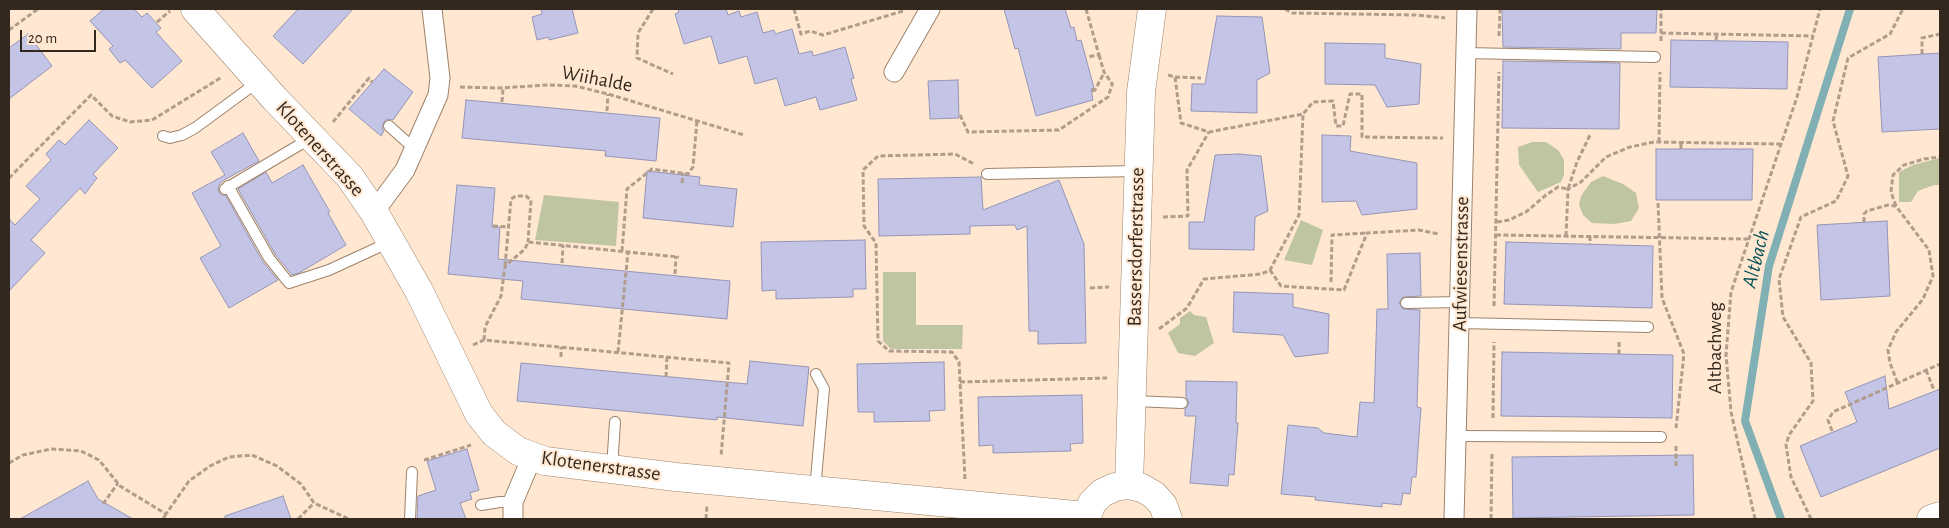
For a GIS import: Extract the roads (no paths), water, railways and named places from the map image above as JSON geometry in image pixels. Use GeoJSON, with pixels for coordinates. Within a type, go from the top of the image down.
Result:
{"type":"FeatureCollection","features":[{"type":"Feature","properties":{"kind":"street","name":"Klotenerstrasse"},"geometry":{"type":"LineString","coordinates":[[194,9],[350,177],[374,212],[419,291],[484,423],[505,442],[532,457],[560,463],[1012,515],[1086,518]]}},
{"type":"Feature","properties":{"kind":"street"},"geometry":{"type":"LineString","coordinates":[[374,212],[398,181],[416,148],[438,95],[440,86],[432,9]]}},
{"type":"Feature","properties":{"kind":"street"},"geometry":{"type":"LineString","coordinates":[[894,72],[930,9]]}},
{"type":"Feature","properties":{"kind":"street","name":"Bassersdorferstrasse"},"geometry":{"type":"LineString","coordinates":[[1130,486],[1140,92],[1152,9]]}},
{"type":"Feature","properties":{"kind":"street","name":"Aufwiesenstrasse"},"geometry":{"type":"LineString","coordinates":[[1454,519],[1466,53],[1459,13]]}},
{"type":"Feature","properties":{"kind":"street"},"geometry":{"type":"LineString","coordinates":[[513,511],[532,457]]}},
{"type":"Feature","properties":{"kind":"street"},"geometry":{"type":"LineString","coordinates":[[1086,518],[1092,503],[1102,493],[1115,487],[1130,486],[1142,488],[1154,495],[1162,505],[1168,519]]}},
{"type":"Feature","properties":{"kind":"street"},"geometry":{"type":"LineString","coordinates":[[1931,519],[1940,516]]}},
{"type":"Feature","properties":{"kind":"lane"},"geometry":{"type":"LineString","coordinates":[[1466,53],[1655,57]]}},
{"type":"Feature","properties":{"kind":"lane"},"geometry":{"type":"LineString","coordinates":[[163,136],[170,138],[182,135],[195,128],[252,72]]}},
{"type":"Feature","properties":{"kind":"lane"},"geometry":{"type":"LineString","coordinates":[[389,126],[416,148]]}},
{"type":"Feature","properties":{"kind":"lane"},"geometry":{"type":"LineString","coordinates":[[312,138],[227,187],[269,258],[289,283],[329,270],[390,241]]}},
{"type":"Feature","properties":{"kind":"lane"},"geometry":{"type":"LineString","coordinates":[[987,174],[1137,171]]}},
{"type":"Feature","properties":{"kind":"lane"},"geometry":{"type":"LineString","coordinates":[[1406,303],[1460,302]]}},
{"type":"Feature","properties":{"kind":"lane"},"geometry":{"type":"LineString","coordinates":[[1459,323],[1648,327]]}},
{"type":"Feature","properties":{"kind":"lane"},"geometry":{"type":"LineString","coordinates":[[815,491],[824,389],[816,374]]}},
{"type":"Feature","properties":{"kind":"lane"},"geometry":{"type":"LineString","coordinates":[[1132,401],[1182,403]]}},
{"type":"Feature","properties":{"kind":"lane"},"geometry":{"type":"LineString","coordinates":[[612,469],[615,422]]}},
{"type":"Feature","properties":{"kind":"lane"},"geometry":{"type":"LineString","coordinates":[[1456,436],[1661,437]]}},
{"type":"Feature","properties":{"kind":"lane"},"geometry":{"type":"LineString","coordinates":[[410,519],[412,472]]}},
{"type":"Feature","properties":{"kind":"lane"},"geometry":{"type":"LineString","coordinates":[[481,506],[500,502],[513,511]]}},
{"type":"Feature","properties":{"kind":"waterway","name":"Altbach"},"geometry":{"type":"LineString","coordinates":[[1781,519],[1745,421],[1769,266],[1850,9]]}}]}
